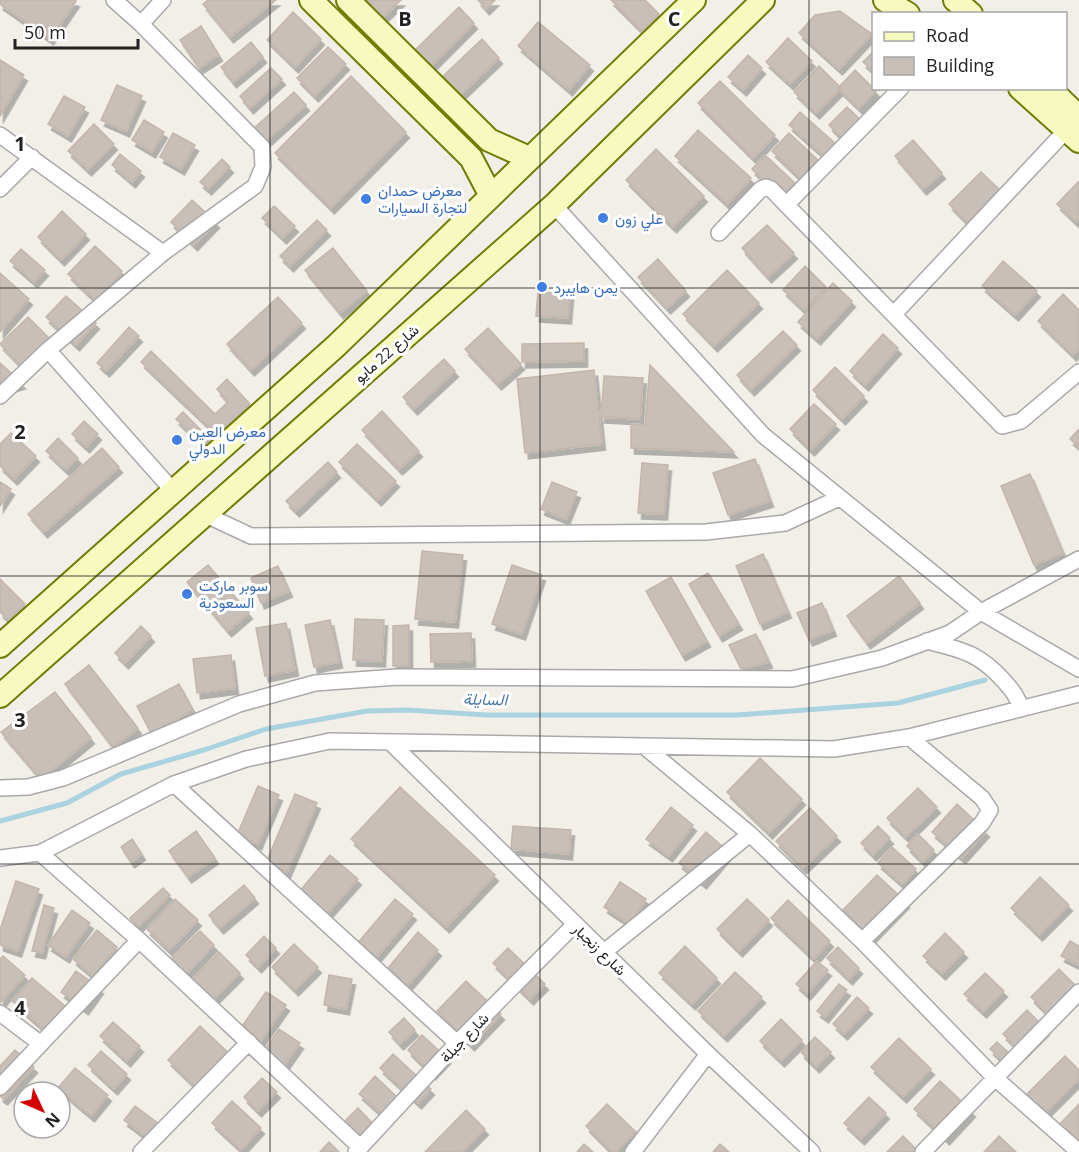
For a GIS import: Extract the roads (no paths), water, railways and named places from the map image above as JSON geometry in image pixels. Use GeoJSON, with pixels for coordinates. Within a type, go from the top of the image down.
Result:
{"type":"FeatureCollection","features":[{"type":"Feature","properties":{"kind":"main road"},"geometry":{"type":"LineString","coordinates":[[311,0],[471,158],[491,196]]}},
{"type":"Feature","properties":{"kind":"main road"},"geometry":{"type":"LineString","coordinates":[[348,0],[488,140],[491,145],[488,157],[479,160],[471,158]]}},
{"type":"Feature","properties":{"kind":"main road"},"geometry":{"type":"LineString","coordinates":[[0,646],[336,346],[694,0]]}},
{"type":"Feature","properties":{"kind":"main road","name":"شارع 22 مايو"},"geometry":{"type":"LineString","coordinates":[[0,696],[554,205],[763,0]]}},
{"type":"Feature","properties":{"kind":"main road"},"geometry":{"type":"LineString","coordinates":[[885,0],[905,12]]}},
{"type":"Feature","properties":{"kind":"main road"},"geometry":{"type":"LineString","coordinates":[[955,0],[969,12]]}},
{"type":"Feature","properties":{"kind":"main road"},"geometry":{"type":"LineString","coordinates":[[1023,90],[1076,126]]}},
{"type":"Feature","properties":{"kind":"main road"},"geometry":{"type":"LineString","coordinates":[[1050,90],[1076,126]]}},
{"type":"Feature","properties":{"kind":"main road"},"geometry":{"type":"LineString","coordinates":[[488,140],[529,158]]}},
{"type":"Feature","properties":{"kind":"street"},"geometry":{"type":"LineString","coordinates":[[0,396],[48,350],[163,253],[255,186],[263,167],[262,147],[141,24],[114,0]]}},
{"type":"Feature","properties":{"kind":"street"},"geometry":{"type":"LineString","coordinates":[[141,24],[163,0]]}},
{"type":"Feature","properties":{"kind":"street"},"geometry":{"type":"LineString","coordinates":[[787,204],[899,90]]}},
{"type":"Feature","properties":{"kind":"street"},"geometry":{"type":"LineString","coordinates":[[894,314],[1076,126]]}},
{"type":"Feature","properties":{"kind":"street"},"geometry":{"type":"LineString","coordinates":[[0,135],[163,253]]}},
{"type":"Feature","properties":{"kind":"street"},"geometry":{"type":"LineString","coordinates":[[0,189],[32,157]]}},
{"type":"Feature","properties":{"kind":"street"},"geometry":{"type":"LineString","coordinates":[[719,233],[761,189],[766,187],[771,189],[1002,426],[1021,421],[1079,372]]}},
{"type":"Feature","properties":{"kind":"street"},"geometry":{"type":"LineString","coordinates":[[554,205],[763,435],[981,612],[1079,669]]}},
{"type":"Feature","properties":{"kind":"street"},"geometry":{"type":"LineString","coordinates":[[48,350],[174,492]]}},
{"type":"Feature","properties":{"kind":"street"},"geometry":{"type":"LineString","coordinates":[[204,514],[251,537],[706,532],[785,523],[839,498]]}},
{"type":"Feature","properties":{"kind":"street"},"geometry":{"type":"LineString","coordinates":[[0,788],[28,787],[63,778],[239,704],[315,682],[397,677],[792,679],[882,658],[950,633],[981,612],[1079,559]]}},
{"type":"Feature","properties":{"kind":"street"},"geometry":{"type":"LineString","coordinates":[[927,641],[961,650],[981,659],[1014,692],[1021,708]]}},
{"type":"Feature","properties":{"kind":"street"},"geometry":{"type":"LineString","coordinates":[[0,858],[39,853],[174,784],[246,759],[330,741],[834,749],[909,737],[1079,694]]}},
{"type":"Feature","properties":{"kind":"street"},"geometry":{"type":"LineString","coordinates":[[862,941],[982,823],[990,810],[982,798],[909,737]]}},
{"type":"Feature","properties":{"kind":"street","name":"شارع زنجبار"},"geometry":{"type":"LineString","coordinates":[[391,743],[708,1054],[813,1152]]}},
{"type":"Feature","properties":{"kind":"street"},"geometry":{"type":"LineString","coordinates":[[645,747],[750,834],[862,941],[996,1078],[1078,1148]]}},
{"type":"Feature","properties":{"kind":"street"},"geometry":{"type":"LineString","coordinates":[[174,784],[457,1043]]}},
{"type":"Feature","properties":{"kind":"street"},"geometry":{"type":"LineString","coordinates":[[604,952],[750,834]]}},
{"type":"Feature","properties":{"kind":"street"},"geometry":{"type":"LineString","coordinates":[[39,853],[139,940],[249,1042],[358,1150]]}},
{"type":"Feature","properties":{"kind":"street","name":"شارع جبلة"},"geometry":{"type":"LineString","coordinates":[[358,1150],[457,1043],[575,924]]}},
{"type":"Feature","properties":{"kind":"street"},"geometry":{"type":"LineString","coordinates":[[0,1087],[139,940]]}},
{"type":"Feature","properties":{"kind":"street"},"geometry":{"type":"LineString","coordinates":[[923,1152],[1079,992]]}},
{"type":"Feature","properties":{"kind":"street"},"geometry":{"type":"LineString","coordinates":[[0,1013],[41,1044]]}},
{"type":"Feature","properties":{"kind":"street"},"geometry":{"type":"LineString","coordinates":[[141,1152],[249,1042]]}},
{"type":"Feature","properties":{"kind":"street"},"geometry":{"type":"LineString","coordinates":[[633,1152],[708,1054]]}},
{"type":"Feature","properties":{"kind":"waterway","name":"السايلة"},"geometry":{"type":"LineString","coordinates":[[0,821],[67,803],[121,774],[266,729],[367,711],[407,710],[486,715],[737,715],[898,703],[985,680]]}},
{"type":"Feature","properties":{"kind":"place","name":"معرض حمدان لتجارة السيارات"},"geometry":{"type":"Point","coordinates":[366,199]}},
{"type":"Feature","properties":{"kind":"place","name":"علي زون"},"geometry":{"type":"Point","coordinates":[603,218]}},
{"type":"Feature","properties":{"kind":"place","name":"يمن هايبرد"},"geometry":{"type":"Point","coordinates":[542,287]}},
{"type":"Feature","properties":{"kind":"place","name":"معرض العين الدولي"},"geometry":{"type":"Point","coordinates":[177,440]}},
{"type":"Feature","properties":{"kind":"place","name":"سوبر ماركت السعودية"},"geometry":{"type":"Point","coordinates":[187,594]}}]}
